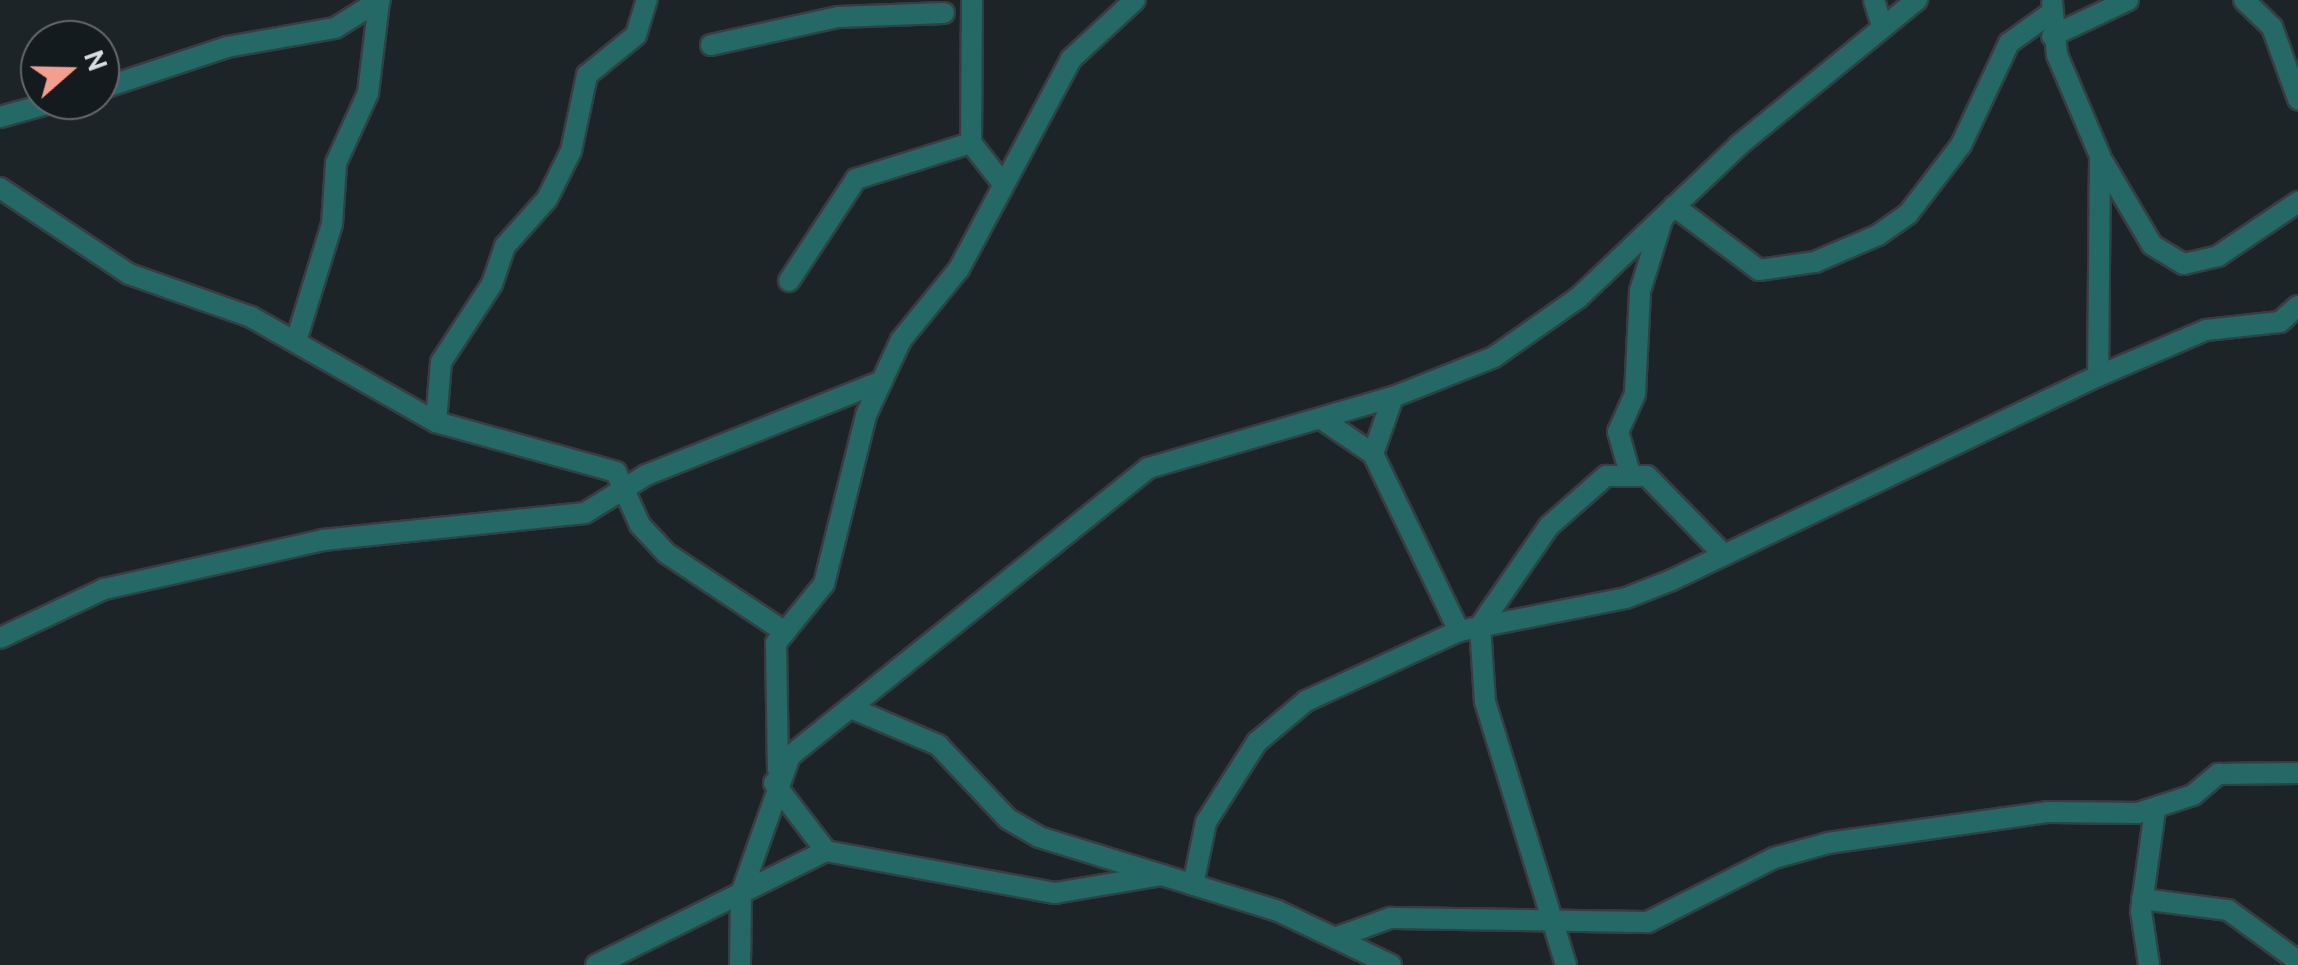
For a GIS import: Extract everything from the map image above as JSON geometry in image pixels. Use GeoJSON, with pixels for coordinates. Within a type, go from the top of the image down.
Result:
{"type":"FeatureCollection","features":[{"type":"Feature","properties":{"kind":"street"},"geometry":{"type":"LineString","coordinates":[[436,422],[441,362],[492,284],[505,246],[547,199],[571,151],[587,75],[636,35],[647,0]]}},
{"type":"Feature","properties":{"kind":"street"},"geometry":{"type":"LineString","coordinates":[[740,965],[741,894],[776,776],[774,674],[786,632],[824,584],[882,381],[901,340],[959,269],[1000,180],[1071,59],[1134,0]]}},
{"type":"Feature","properties":{"kind":"street"},"geometry":{"type":"LineString","coordinates":[[1874,0],[1882,26]]}},
{"type":"Feature","properties":{"kind":"street"},"geometry":{"type":"LineString","coordinates":[[776,776],[851,708],[1148,468],[1323,420],[1494,357],[1578,298],[1669,211],[1917,0]]}},
{"type":"Feature","properties":{"kind":"street"},"geometry":{"type":"LineString","coordinates":[[2052,36],[2128,0]]}},
{"type":"Feature","properties":{"kind":"street"},"geometry":{"type":"LineString","coordinates":[[2244,0],[2272,28],[2298,99]]}},
{"type":"Feature","properties":{"kind":"street"},"geometry":{"type":"LineString","coordinates":[[296,341],[332,224],[336,163],[368,93],[379,1]]}},
{"type":"Feature","properties":{"kind":"street"},"geometry":{"type":"LineString","coordinates":[[120,82],[226,48],[335,28],[379,1]]}},
{"type":"Feature","properties":{"kind":"street"},"geometry":{"type":"LineString","coordinates":[[712,45],[838,16],[941,10],[972,3],[968,40],[971,142],[1000,180]]}},
{"type":"Feature","properties":{"kind":"street"},"geometry":{"type":"LineString","coordinates":[[1669,211],[1758,270],[1815,262],[1878,234],[1908,214],[1962,145],[2009,43],[2052,6]]}},
{"type":"Feature","properties":{"kind":"street"},"geometry":{"type":"LineString","coordinates":[[2052,6],[2052,36],[2100,156],[2138,227],[2178,262],[2218,256],[2298,202]]}},
{"type":"Feature","properties":{"kind":"street"},"geometry":{"type":"LineString","coordinates":[[941,10],[968,40]]}},
{"type":"Feature","properties":{"kind":"street"},"geometry":{"type":"LineString","coordinates":[[789,281],[856,178],[971,142]]}},
{"type":"Feature","properties":{"kind":"street"},"geometry":{"type":"LineString","coordinates":[[2098,376],[2100,156]]}},
{"type":"Feature","properties":{"kind":"street"},"geometry":{"type":"LineString","coordinates":[[0,188],[129,274],[296,341],[436,422],[601,465],[627,486],[640,525],[666,552],[786,632]]}},
{"type":"Feature","properties":{"kind":"street"},"geometry":{"type":"LineString","coordinates":[[1628,470],[1618,432],[1635,394],[1640,291],[1669,211]]}},
{"type":"Feature","properties":{"kind":"street"},"geometry":{"type":"LineString","coordinates":[[1192,884],[1206,822],[1279,718],[1469,628],[1626,598],[2098,376],[2206,330],[2280,322],[2298,306]]}},
{"type":"Feature","properties":{"kind":"street"},"geometry":{"type":"LineString","coordinates":[[0,638],[141,579],[408,526],[554,522],[627,486],[882,381]]}},
{"type":"Feature","properties":{"kind":"street"},"geometry":{"type":"LineString","coordinates":[[1373,454],[1393,397]]}},
{"type":"Feature","properties":{"kind":"street"},"geometry":{"type":"LineString","coordinates":[[1323,420],[1373,454],[1469,628],[1485,702],[1566,965]]}},
{"type":"Feature","properties":{"kind":"street"},"geometry":{"type":"LineString","coordinates":[[1469,628],[1549,526],[1606,476],[1628,470],[1659,486],[1722,554]]}},
{"type":"Feature","properties":{"kind":"street"},"geometry":{"type":"LineString","coordinates":[[851,708],[938,745],[1008,819],[1039,837],[1192,884],[1334,938],[1392,965]]}},
{"type":"Feature","properties":{"kind":"street"},"geometry":{"type":"LineString","coordinates":[[1334,938],[1390,918],[1648,922],[1774,858],[1828,842],[2049,812],[2155,810],[2218,774],[2298,773]]}},
{"type":"Feature","properties":{"kind":"street"},"geometry":{"type":"LineString","coordinates":[[776,776],[826,852]]}},
{"type":"Feature","properties":{"kind":"street"},"geometry":{"type":"LineString","coordinates":[[2149,965],[2142,899],[2155,810]]}},
{"type":"Feature","properties":{"kind":"street"},"geometry":{"type":"LineString","coordinates":[[596,965],[826,852],[1056,892],[1162,875]]}},
{"type":"Feature","properties":{"kind":"street"},"geometry":{"type":"LineString","coordinates":[[1520,919],[1539,881]]}},
{"type":"Feature","properties":{"kind":"street"},"geometry":{"type":"LineString","coordinates":[[2142,899],[2228,910],[2298,961]]}}]}
